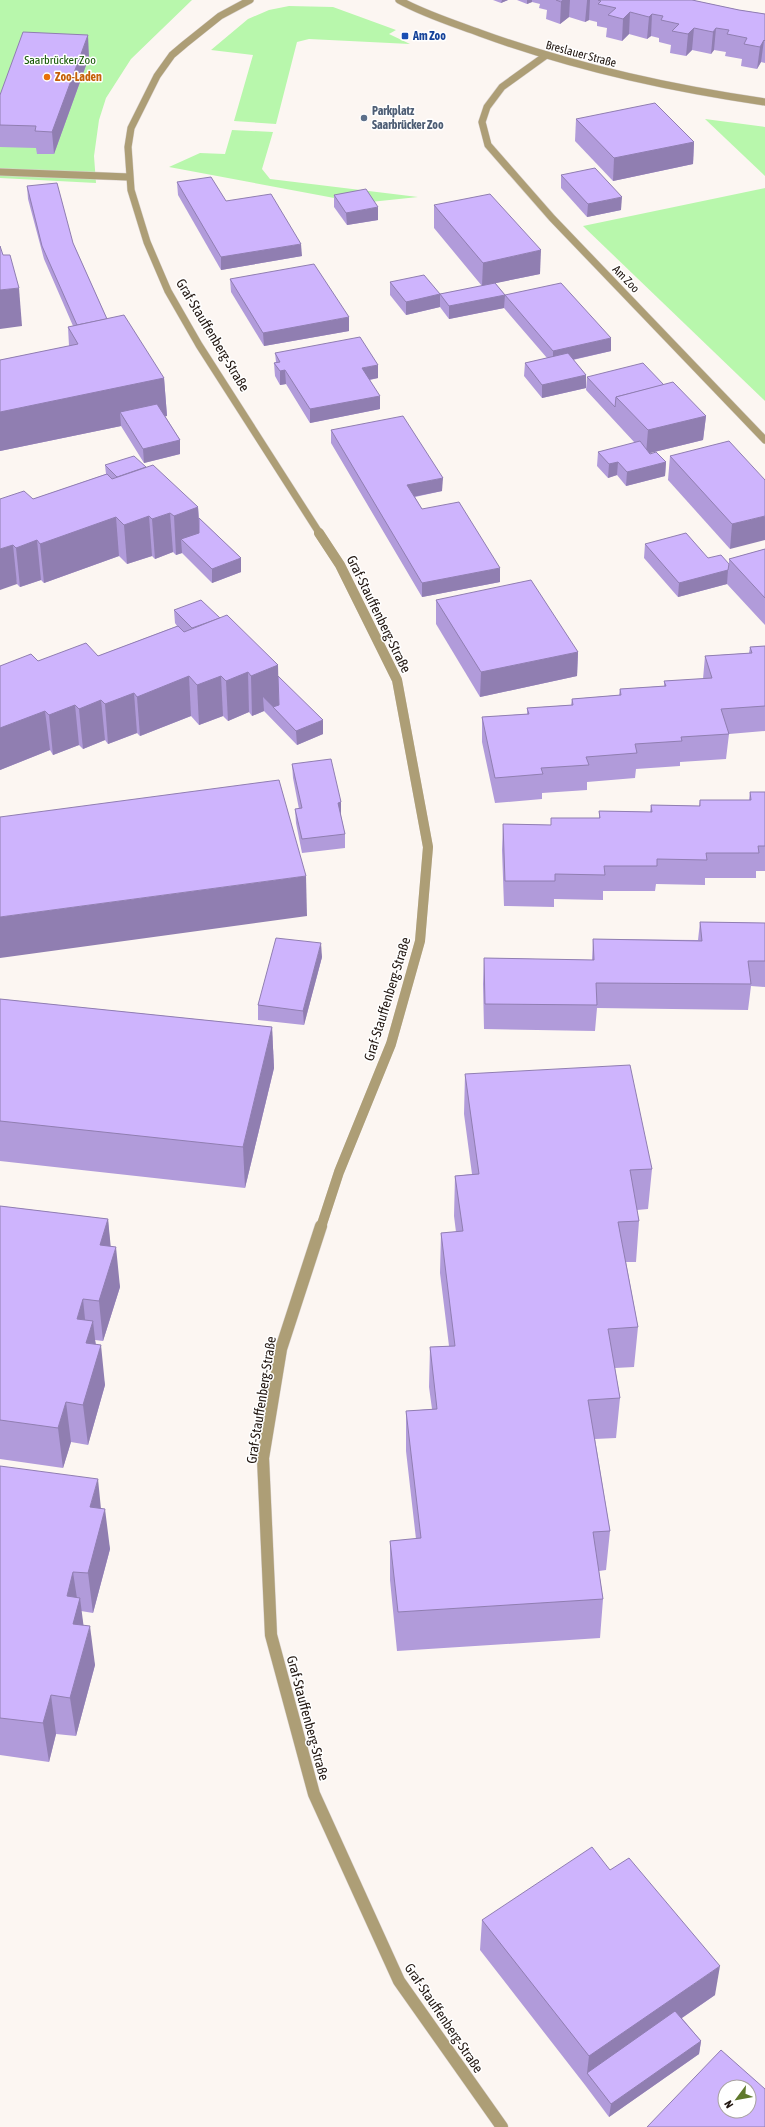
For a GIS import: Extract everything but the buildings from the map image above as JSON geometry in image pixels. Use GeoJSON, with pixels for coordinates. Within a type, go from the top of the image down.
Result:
{"type":"FeatureCollection","features":[{"type":"Feature","properties":{"kind":"street","name":"Graf-Stauffenberg-Straße"},"geometry":{"type":"LineString","coordinates":[[250,0],[220,16],[185,44],[172,55],[157,76],[137,113],[131,128],[128,147],[128,177],[133,203],[168,291],[199,344],[340,565],[397,680],[428,847],[420,941],[391,1044],[339,1172],[281,1349],[263,1458],[271,1635],[314,1794],[399,1981],[502,2127]]}},
{"type":"Feature","properties":{"kind":"street","name":"Breslauer Straße"},"geometry":{"type":"LineString","coordinates":[[399,0],[468,29],[545,56],[619,76],[700,92],[765,102]]}},
{"type":"Feature","properties":{"kind":"street","name":"Am Zoo"},"geometry":{"type":"LineString","coordinates":[[545,56],[502,87],[487,107],[482,122],[488,145],[552,218],[765,440]]}},
{"type":"Feature","properties":{"kind":"street"},"geometry":{"type":"LineString","coordinates":[[0,172],[128,177]]}},
{"type":"Feature","properties":{"kind":"green space","name":"Saarbrücker Zoo"},"geometry":{"type":"Polygon","coordinates":[[[0,0],[192,0],[131,59],[106,98],[99,120],[94,156],[96,183],[0,178],[0,0]]]}},
{"type":"Feature","properties":{"kind":"green space"},"geometry":{"type":"Polygon","coordinates":[[[289,6],[333,7],[396,30],[389,34],[410,44],[309,39],[297,42],[276,124],[234,121],[253,55],[211,50],[248,19],[269,10],[289,6]]]}},
{"type":"Feature","properties":{"kind":"green space"},"geometry":{"type":"Polygon","coordinates":[[[705,119],[765,127],[765,176],[705,119]]]}},
{"type":"Feature","properties":{"kind":"green space"},"geometry":{"type":"Polygon","coordinates":[[[232,130],[273,132],[262,169],[270,179],[418,197],[361,203],[169,167],[200,153],[225,154],[232,130]]]}},
{"type":"Feature","properties":{"kind":"green space"},"geometry":{"type":"Polygon","coordinates":[[[765,188],[765,401],[583,226],[765,188]]]}},
{"type":"Feature","properties":{"kind":"place","name":"Am Zoo"},"geometry":{"type":"Point","coordinates":[405,36]}},
{"type":"Feature","properties":{"kind":"place","name":"Zoo-Laden"},"geometry":{"type":"Point","coordinates":[47,77]}},
{"type":"Feature","properties":{"kind":"place","name":"Parkplatz Saarbrücker Zoo"},"geometry":{"type":"Point","coordinates":[364,118]}}]}
